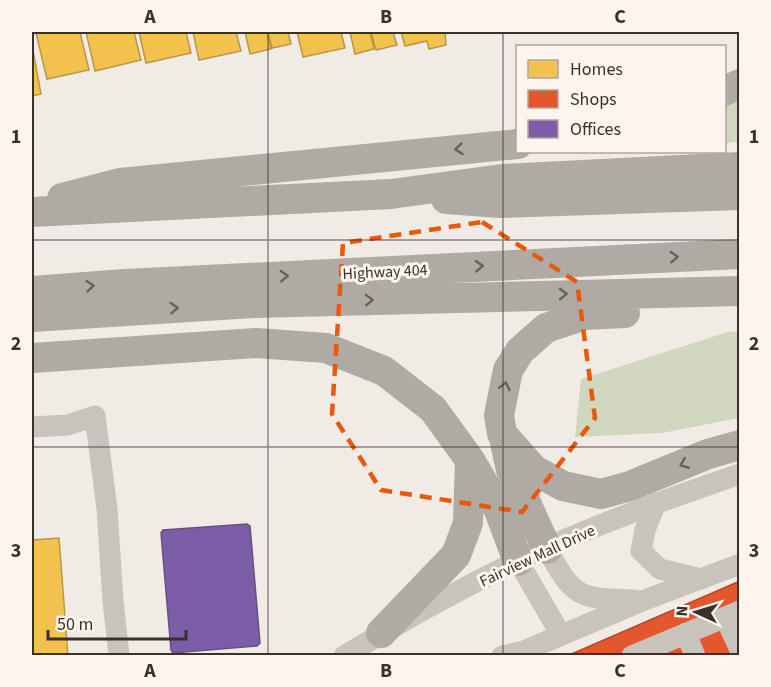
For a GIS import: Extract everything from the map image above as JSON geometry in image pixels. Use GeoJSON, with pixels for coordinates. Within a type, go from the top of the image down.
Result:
{"type":"FeatureCollection","features":[{"type":"Feature","properties":{"kind":"highway"},"geometry":{"type":"LineString","coordinates":[[726,90],[740,84]]}},
{"type":"Feature","properties":{"kind":"highway"},"geometry":{"type":"LineString","coordinates":[[32,205],[120,183],[516,144]]}},
{"type":"Feature","properties":{"kind":"highway"},"geometry":{"type":"LineString","coordinates":[[32,212],[391,194],[502,178],[740,167]]}},
{"type":"Feature","properties":{"kind":"highway"},"geometry":{"type":"LineString","coordinates":[[391,194],[501,203],[740,195]]}},
{"type":"Feature","properties":{"kind":"highway","name":"Highway 404"},"geometry":{"type":"LineString","coordinates":[[32,291],[125,284],[740,254]]}},
{"type":"Feature","properties":{"kind":"highway"},"geometry":{"type":"LineString","coordinates":[[32,317],[265,303],[740,291]]}},
{"type":"Feature","properties":{"kind":"highway"},"geometry":{"type":"LineString","coordinates":[[547,549],[511,470],[499,416],[508,370],[520,351],[546,328],[585,315],[740,308]]}},
{"type":"Feature","properties":{"kind":"highway"},"geometry":{"type":"LineString","coordinates":[[32,358],[256,343],[326,348],[384,370],[433,410],[470,460],[498,508],[518,561]]}},
{"type":"Feature","properties":{"kind":"highway"},"geometry":{"type":"LineString","coordinates":[[502,434],[534,470],[563,486],[601,494],[630,486],[708,454],[740,445]]}},
{"type":"Feature","properties":{"kind":"highway"},"geometry":{"type":"LineString","coordinates":[[381,633],[456,555],[468,523],[470,460]]}},
{"type":"Feature","properties":{"kind":"street"},"geometry":{"type":"LineString","coordinates":[[32,427],[68,425],[95,416],[107,509],[119,656]]}},
{"type":"Feature","properties":{"kind":"street","name":"Fairview Mall Drive"},"geometry":{"type":"LineString","coordinates":[[344,656],[381,633],[518,561],[656,503],[740,474]]}},
{"type":"Feature","properties":{"kind":"street"},"geometry":{"type":"LineString","coordinates":[[656,503],[645,530],[641,551],[660,569],[701,579]]}},
{"type":"Feature","properties":{"kind":"street"},"geometry":{"type":"LineString","coordinates":[[547,549],[560,573],[574,591],[596,599],[642,601]]}},
{"type":"Feature","properties":{"kind":"street"},"geometry":{"type":"LineString","coordinates":[[518,561],[561,635]]}},
{"type":"Feature","properties":{"kind":"street"},"geometry":{"type":"LineString","coordinates":[[502,656],[524,651],[642,601],[740,564]]}},
{"type":"Feature","properties":{"kind":"street"},"geometry":{"type":"LineString","coordinates":[[638,654],[732,614],[740,650]]}},
{"type":"Feature","properties":{"kind":"street"},"geometry":{"type":"LineString","coordinates":[[686,633],[695,656]]}},
{"type":"Feature","properties":{"kind":"highlighted area"},"geometry":{"type":"Polygon","coordinates":[[[482,222],[577,282],[595,418],[522,512],[381,490],[332,414],[343,243],[482,222]]]}},
{"type":"Feature","properties":{"kind":"green space"},"geometry":{"type":"Polygon","coordinates":[[[739,97],[739,142],[726,143],[726,103],[739,97]]]}},
{"type":"Feature","properties":{"kind":"green space"},"geometry":{"type":"Polygon","coordinates":[[[739,331],[739,418],[662,433],[575,437],[581,379],[728,332],[739,331]]]}},
{"type":"Feature","properties":{"kind":"building: Homes"},"geometry":{"type":"Polygon","coordinates":[[[80,32],[89,70],[47,79],[36,33],[80,32]]]}},
{"type":"Feature","properties":{"kind":"building: Homes"},"geometry":{"type":"Polygon","coordinates":[[[86,32],[134,32],[141,60],[95,71],[86,32]]]}},
{"type":"Feature","properties":{"kind":"building: Homes"},"geometry":{"type":"Polygon","coordinates":[[[139,32],[186,32],[191,53],[146,63],[139,32]]]}},
{"type":"Feature","properties":{"kind":"building: Homes"},"geometry":{"type":"Polygon","coordinates":[[[193,32],[236,32],[241,51],[199,60],[193,32]]]}},
{"type":"Feature","properties":{"kind":"building: Homes"},"geometry":{"type":"Polygon","coordinates":[[[245,32],[267,32],[271,49],[250,54],[245,32]]]}},
{"type":"Feature","properties":{"kind":"building: Homes"},"geometry":{"type":"Polygon","coordinates":[[[268,32],[288,32],[291,44],[272,48],[268,32]]]}},
{"type":"Feature","properties":{"kind":"building: Homes"},"geometry":{"type":"Polygon","coordinates":[[[297,32],[341,32],[345,48],[303,57],[297,32]]]}},
{"type":"Feature","properties":{"kind":"building: Homes"},"geometry":{"type":"Polygon","coordinates":[[[350,32],[370,32],[374,49],[355,54],[350,32]]]}},
{"type":"Feature","properties":{"kind":"building: Homes"},"geometry":{"type":"Polygon","coordinates":[[[371,32],[393,32],[397,45],[376,50],[371,32]]]}},
{"type":"Feature","properties":{"kind":"building: Homes"},"geometry":{"type":"Polygon","coordinates":[[[401,32],[445,32],[446,45],[429,49],[427,41],[405,46],[401,32]]]}},
{"type":"Feature","properties":{"kind":"building: Homes"},"geometry":{"type":"Polygon","coordinates":[[[32,45],[41,94],[32,96],[32,45]]]}},
{"type":"Feature","properties":{"kind":"building: Homes"},"geometry":{"type":"Polygon","coordinates":[[[59,538],[68,656],[32,656],[32,540],[59,538]]]}},
{"type":"Feature","properties":{"kind":"building: Shops"},"geometry":{"type":"Polygon","coordinates":[[[740,581],[740,656],[567,656],[740,581]]]}},
{"type":"Feature","properties":{"kind":"building: Offices"},"geometry":{"type":"Polygon","coordinates":[[[247,524],[250,526],[260,643],[257,646],[173,653],[161,533],[163,530],[247,524]]]}}]}
